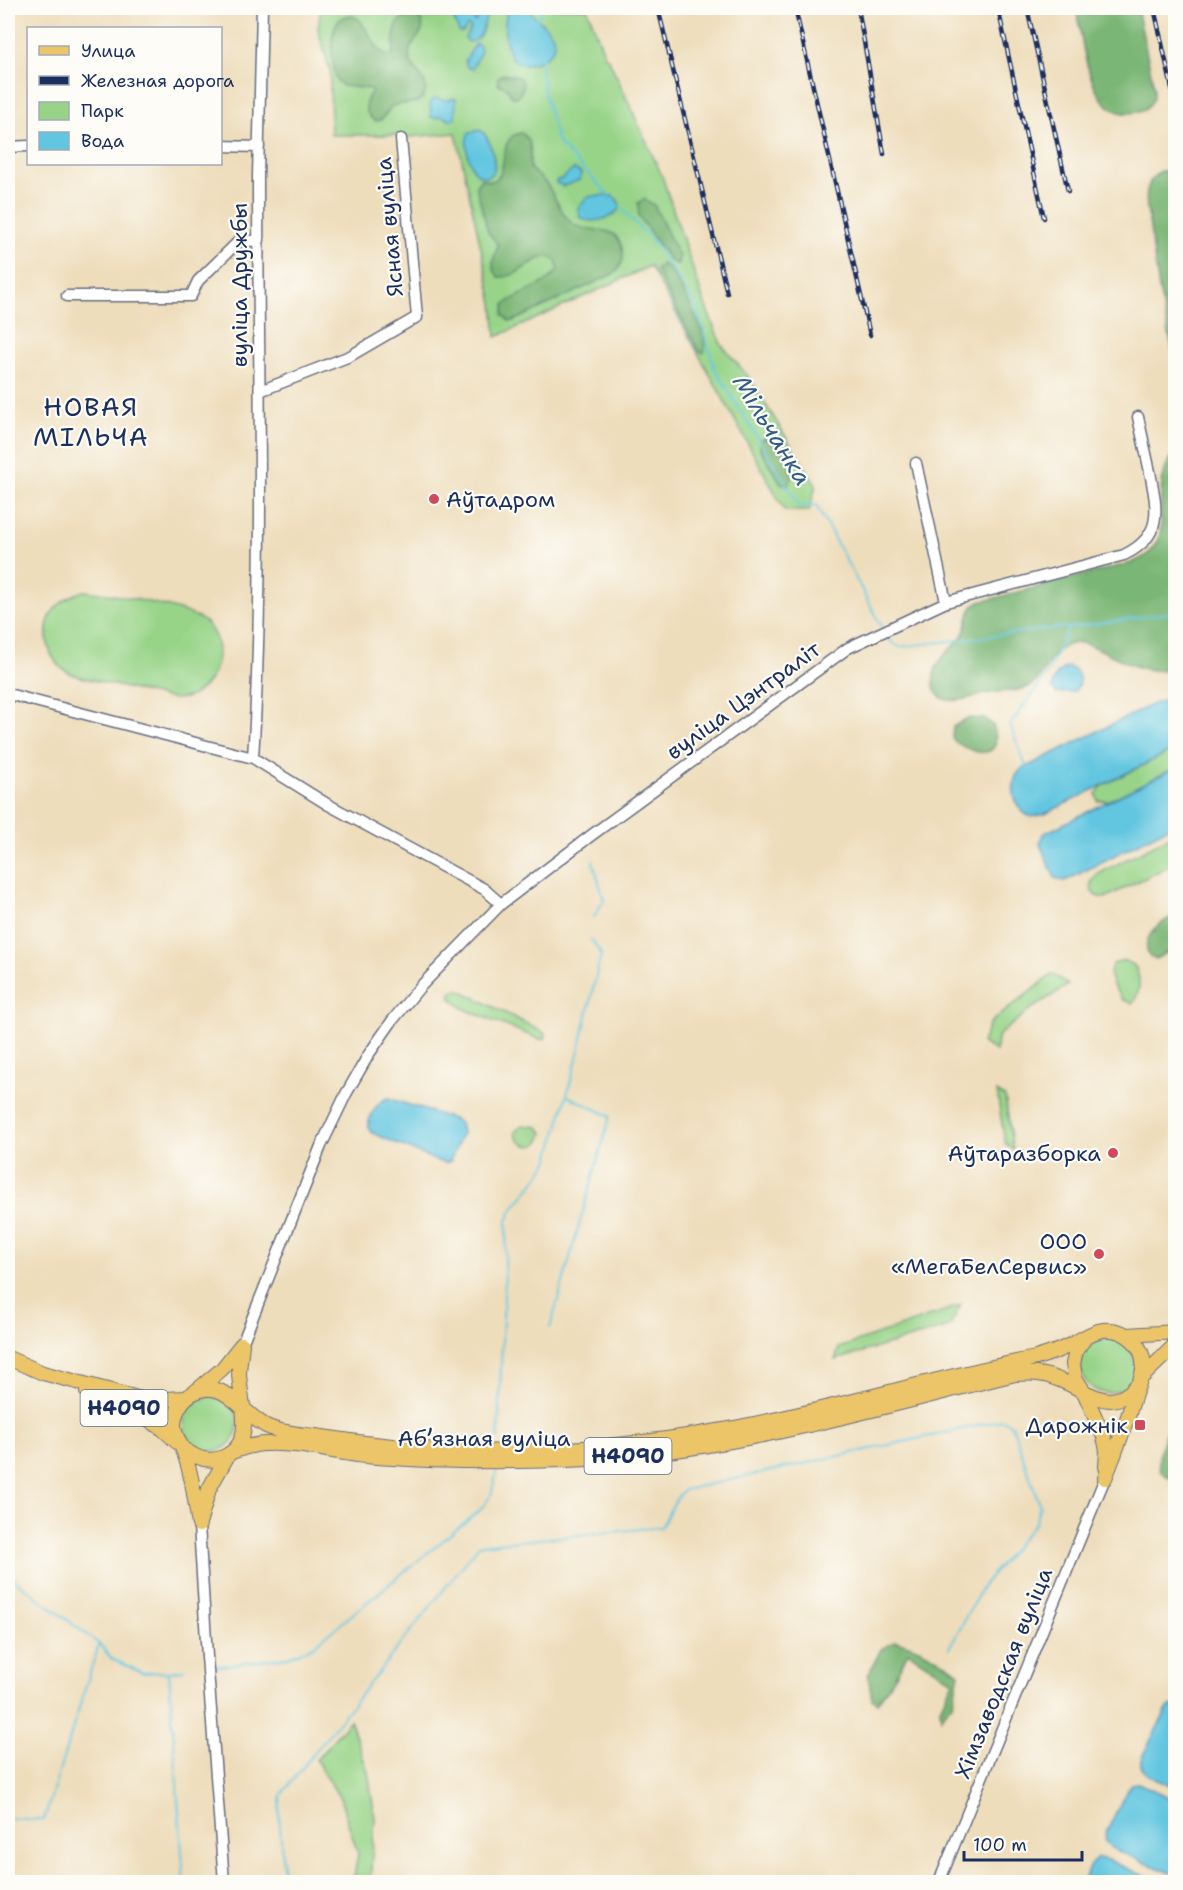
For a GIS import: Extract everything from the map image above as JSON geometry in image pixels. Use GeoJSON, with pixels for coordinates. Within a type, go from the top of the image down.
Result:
{"type":"FeatureCollection","features":[{"type":"Feature","properties":{"kind":"main road","name":"Н4090"},"geometry":{"type":"LineString","coordinates":[[1011,1369],[1063,1349],[1101,1330],[1114,1330],[1127,1335],[1176,1332]]}},
{"type":"Feature","properties":{"kind":"main road"},"geometry":{"type":"LineString","coordinates":[[1105,1478],[1140,1381],[1143,1358],[1140,1349],[1127,1335]]}},
{"type":"Feature","properties":{"kind":"main road"},"geometry":{"type":"LineString","coordinates":[[1085,1338],[1076,1350],[1073,1364],[1075,1378],[1083,1390],[1104,1437],[1107,1450],[1105,1478]]}},
{"type":"Feature","properties":{"kind":"main road"},"geometry":{"type":"LineString","coordinates":[[191,1395],[222,1369],[242,1344]]}},
{"type":"Feature","properties":{"kind":"main road"},"geometry":{"type":"LineString","coordinates":[[199,1524],[209,1489],[231,1453],[241,1442],[244,1431],[245,1420],[239,1371],[242,1344]]}},
{"type":"Feature","properties":{"kind":"main road","name":"Н4090"},"geometry":{"type":"LineString","coordinates":[[1011,1369],[1056,1378],[1102,1400],[1113,1400],[1132,1391],[1176,1344]]}},
{"type":"Feature","properties":{"kind":"main road","name":"Н4090"},"geometry":{"type":"LineString","coordinates":[[8,1358],[43,1373],[145,1400],[191,1395],[214,1389],[231,1396],[242,1410]]}},
{"type":"Feature","properties":{"kind":"main road","name":"Абʼязная вуліца"},"geometry":{"type":"LineString","coordinates":[[242,1410],[260,1423],[279,1431],[355,1443],[440,1450],[573,1449],[724,1430],[1011,1369]]}},
{"type":"Feature","properties":{"kind":"main road","name":"Абʼязная вуліца"},"geometry":{"type":"LineString","coordinates":[[231,1453],[262,1444],[282,1444],[374,1457],[453,1462],[571,1460],[632,1455],[726,1442],[857,1413],[1011,1369]]}},
{"type":"Feature","properties":{"kind":"main road","name":"Н4090"},"geometry":{"type":"LineString","coordinates":[[65,1379],[93,1395],[142,1415],[163,1429],[192,1456],[204,1460],[216,1460],[231,1453]]}},
{"type":"Feature","properties":{"kind":"main road","name":"Н4090"},"geometry":{"type":"LineString","coordinates":[[181,1446],[174,1428],[176,1412],[191,1395]]}},
{"type":"Feature","properties":{"kind":"main road"},"geometry":{"type":"LineString","coordinates":[[181,1446],[194,1488],[199,1524]]}},
{"type":"Feature","properties":{"kind":"street","name":"вуліца Дружбы"},"geometry":{"type":"LineString","coordinates":[[253,758],[260,418],[259,147],[262,8]]}},
{"type":"Feature","properties":{"kind":"street","name":"Ясная вуліца"},"geometry":{"type":"LineString","coordinates":[[260,391],[350,356],[417,317],[401,139]]}},
{"type":"Feature","properties":{"kind":"street"},"geometry":{"type":"LineString","coordinates":[[8,147],[27,146]]}},
{"type":"Feature","properties":{"kind":"street"},"geometry":{"type":"LineString","coordinates":[[222,146],[259,147]]}},
{"type":"Feature","properties":{"kind":"street"},"geometry":{"type":"LineString","coordinates":[[67,296],[191,296],[198,281],[238,242],[259,240]]}},
{"type":"Feature","properties":{"kind":"street","name":"вуліца Цэнтраліт"},"geometry":{"type":"LineString","coordinates":[[242,1344],[321,1146],[346,1094],[392,1021],[419,988],[501,904],[848,648],[946,602],[1124,555],[1139,548],[1148,538],[1154,524],[1157,507],[1138,417]]}},
{"type":"Feature","properties":{"kind":"street"},"geometry":{"type":"LineString","coordinates":[[916,463],[946,602]]}},
{"type":"Feature","properties":{"kind":"street"},"geometry":{"type":"LineString","coordinates":[[8,694],[253,758],[327,804],[483,889],[501,904]]}},
{"type":"Feature","properties":{"kind":"street","name":"Хімзаводская вуліца"},"geometry":{"type":"LineString","coordinates":[[939,1882],[1105,1478]]}},
{"type":"Feature","properties":{"kind":"street"},"geometry":{"type":"LineString","coordinates":[[199,1524],[224,1882]]}},
{"type":"Feature","properties":{"kind":"green space"},"geometry":{"type":"Polygon","coordinates":[[[321,8],[587,8],[605,56],[609,60],[662,176],[704,302],[721,344],[750,379],[816,485],[809,511],[785,511],[650,266],[496,337],[493,303],[456,133],[409,137],[331,135],[330,70],[318,29],[321,8]]]}},
{"type":"Feature","properties":{"kind":"green space"},"geometry":{"type":"Polygon","coordinates":[[[1076,8],[1137,8],[1154,87],[1154,95],[1148,106],[1142,110],[1124,113],[1110,108],[1100,96],[1086,60],[1076,8]]]}},
{"type":"Feature","properties":{"kind":"green space"},"geometry":{"type":"Polygon","coordinates":[[[412,15],[419,17],[422,28],[409,55],[426,91],[420,100],[392,106],[381,120],[375,121],[366,108],[371,89],[343,86],[337,81],[332,54],[333,32],[342,17],[356,18],[382,53],[388,56],[393,53],[397,24],[405,17],[412,15]]]}},
{"type":"Feature","properties":{"kind":"green space"},"geometry":{"type":"Polygon","coordinates":[[[503,74],[522,80],[523,88],[518,97],[512,97],[507,88],[498,84],[498,77],[503,74]]]}},
{"type":"Feature","properties":{"kind":"green space"},"geometry":{"type":"Polygon","coordinates":[[[521,133],[530,144],[530,168],[548,186],[568,219],[579,227],[603,230],[616,236],[623,257],[621,265],[613,274],[509,321],[503,315],[505,304],[542,284],[558,269],[556,261],[543,258],[507,277],[499,277],[494,269],[493,261],[498,245],[488,232],[476,186],[481,179],[490,181],[497,179],[508,142],[513,136],[521,133]]]}},
{"type":"Feature","properties":{"kind":"green space"},"geometry":{"type":"Polygon","coordinates":[[[1161,171],[1168,171],[1175,176],[1175,361],[1159,289],[1146,202],[1150,182],[1161,171]]]}},
{"type":"Feature","properties":{"kind":"green space"},"geometry":{"type":"Polygon","coordinates":[[[644,199],[654,205],[679,256],[678,264],[671,262],[639,217],[638,203],[644,199]]]}},
{"type":"Feature","properties":{"kind":"green space"},"geometry":{"type":"Polygon","coordinates":[[[662,264],[668,267],[692,309],[705,345],[704,353],[699,351],[659,276],[656,269],[662,264]]]}},
{"type":"Feature","properties":{"kind":"green space"},"geometry":{"type":"Polygon","coordinates":[[[766,438],[781,449],[790,466],[792,478],[788,485],[781,483],[760,449],[760,440],[766,438]]]}},
{"type":"Feature","properties":{"kind":"green space"},"geometry":{"type":"Polygon","coordinates":[[[1175,455],[1175,671],[1140,668],[1097,648],[1075,643],[1058,651],[1030,686],[964,700],[942,698],[934,686],[934,674],[943,656],[962,636],[973,606],[980,602],[1131,563],[1145,556],[1154,547],[1161,526],[1161,488],[1164,474],[1169,461],[1175,455]]]}},
{"type":"Feature","properties":{"kind":"green space"},"geometry":{"type":"Polygon","coordinates":[[[83,591],[167,606],[197,617],[206,623],[214,635],[218,648],[213,674],[195,694],[183,698],[168,698],[81,677],[61,667],[53,658],[49,646],[48,621],[59,604],[83,591]]]}},
{"type":"Feature","properties":{"kind":"green space"},"geometry":{"type":"Polygon","coordinates":[[[970,718],[985,719],[993,725],[996,737],[995,745],[991,750],[979,752],[954,741],[953,727],[970,718]]]}},
{"type":"Feature","properties":{"kind":"green space"},"geometry":{"type":"Polygon","coordinates":[[[1175,749],[1175,768],[1108,801],[1098,801],[1096,794],[1102,786],[1175,749]]]}},
{"type":"Feature","properties":{"kind":"green space"},"geometry":{"type":"Polygon","coordinates":[[[1175,834],[1175,863],[1105,898],[1092,892],[1091,883],[1096,875],[1175,834]]]}},
{"type":"Feature","properties":{"kind":"green space"},"geometry":{"type":"Polygon","coordinates":[[[1175,915],[1175,948],[1156,959],[1150,957],[1147,950],[1149,937],[1157,927],[1175,915]]]}},
{"type":"Feature","properties":{"kind":"green space"},"geometry":{"type":"Polygon","coordinates":[[[1123,960],[1134,965],[1138,974],[1137,995],[1132,1003],[1123,1000],[1111,978],[1113,964],[1123,960]]]}},
{"type":"Feature","properties":{"kind":"green space"},"geometry":{"type":"Polygon","coordinates":[[[1053,974],[1068,985],[1031,1009],[999,1035],[996,1051],[982,1043],[990,1023],[1053,974]]]}},
{"type":"Feature","properties":{"kind":"green space"},"geometry":{"type":"Polygon","coordinates":[[[453,990],[460,990],[543,1032],[546,1035],[545,1039],[539,1039],[463,1008],[450,997],[453,990]]]}},
{"type":"Feature","properties":{"kind":"green space"},"geometry":{"type":"Polygon","coordinates":[[[997,1092],[1005,1097],[1013,1150],[1005,1143],[997,1092]]]}},
{"type":"Feature","properties":{"kind":"green space"},"geometry":{"type":"Polygon","coordinates":[[[522,1125],[539,1127],[543,1133],[539,1143],[531,1146],[518,1140],[515,1132],[522,1125]]]}},
{"type":"Feature","properties":{"kind":"green space"},"geometry":{"type":"Polygon","coordinates":[[[961,1305],[949,1327],[835,1360],[839,1348],[961,1305]]]}},
{"type":"Feature","properties":{"kind":"green space"},"geometry":{"type":"Polygon","coordinates":[[[1103,1339],[1113,1339],[1123,1343],[1131,1351],[1135,1366],[1131,1381],[1123,1389],[1113,1393],[1103,1393],[1093,1389],[1085,1381],[1081,1371],[1081,1361],[1085,1351],[1093,1343],[1103,1339]]]}},
{"type":"Feature","properties":{"kind":"green space"},"geometry":{"type":"Polygon","coordinates":[[[95,1390],[172,1405],[169,1428],[95,1390]]]}},
{"type":"Feature","properties":{"kind":"green space"},"geometry":{"type":"Polygon","coordinates":[[[211,1397],[221,1399],[230,1405],[236,1414],[238,1424],[236,1434],[230,1443],[221,1449],[211,1451],[201,1449],[192,1443],[186,1434],[184,1424],[186,1414],[192,1405],[201,1399],[211,1397]]]}},
{"type":"Feature","properties":{"kind":"green space"},"geometry":{"type":"Polygon","coordinates":[[[1175,1418],[1176,1481],[1174,1481],[1161,1472],[1159,1459],[1164,1436],[1175,1418]]]}},
{"type":"Feature","properties":{"kind":"green space"},"geometry":{"type":"Polygon","coordinates":[[[895,1641],[929,1654],[959,1673],[953,1703],[941,1718],[940,1708],[953,1681],[908,1652],[877,1703],[872,1699],[868,1675],[881,1649],[895,1641]]]}},
{"type":"Feature","properties":{"kind":"green space"},"geometry":{"type":"Polygon","coordinates":[[[350,1720],[368,1772],[375,1818],[370,1882],[353,1882],[358,1854],[340,1798],[316,1760],[350,1720]]]}},
{"type":"Feature","properties":{"kind":"water"},"geometry":{"type":"Polygon","coordinates":[[[478,8],[491,8],[481,33],[468,42],[465,38],[471,27],[467,26],[463,32],[459,32],[451,12],[454,9],[465,11],[475,22],[480,14],[478,8]]]}},
{"type":"Feature","properties":{"kind":"water"},"geometry":{"type":"Polygon","coordinates":[[[510,8],[529,8],[534,17],[553,36],[553,48],[545,58],[525,65],[512,59],[505,33],[507,13],[510,8]]]}},
{"type":"Feature","properties":{"kind":"water"},"geometry":{"type":"Polygon","coordinates":[[[476,43],[480,46],[481,51],[472,69],[467,67],[465,61],[476,43]]]}},
{"type":"Feature","properties":{"kind":"water"},"geometry":{"type":"Polygon","coordinates":[[[436,98],[447,101],[456,99],[455,119],[450,120],[442,116],[431,117],[430,102],[436,98]]]}},
{"type":"Feature","properties":{"kind":"water"},"geometry":{"type":"Polygon","coordinates":[[[480,130],[487,137],[494,161],[494,172],[487,177],[475,172],[468,156],[469,133],[480,130]]]}},
{"type":"Feature","properties":{"kind":"water"},"geometry":{"type":"Polygon","coordinates":[[[574,169],[581,173],[580,180],[564,186],[556,183],[557,180],[562,179],[574,169]]]}},
{"type":"Feature","properties":{"kind":"water"},"geometry":{"type":"Polygon","coordinates":[[[606,195],[618,200],[620,208],[617,212],[595,221],[580,217],[578,209],[587,198],[606,195]]]}},
{"type":"Feature","properties":{"kind":"water"},"geometry":{"type":"Polygon","coordinates":[[[1068,667],[1077,673],[1080,684],[1074,691],[1057,694],[1052,689],[1055,678],[1061,670],[1068,667]]]}},
{"type":"Feature","properties":{"kind":"water"},"geometry":{"type":"Polygon","coordinates":[[[1175,698],[1175,749],[1045,814],[1032,817],[1020,809],[1014,795],[1014,788],[1017,774],[1022,769],[1155,703],[1175,698]]]}},
{"type":"Feature","properties":{"kind":"water"},"geometry":{"type":"Polygon","coordinates":[[[1175,768],[1175,824],[1067,880],[1055,878],[1041,847],[1043,834],[1175,768]]]}},
{"type":"Feature","properties":{"kind":"water"},"geometry":{"type":"Polygon","coordinates":[[[388,1098],[460,1123],[462,1134],[450,1161],[446,1163],[437,1161],[372,1133],[368,1127],[372,1114],[380,1103],[388,1098]]]}},
{"type":"Feature","properties":{"kind":"water"},"geometry":{"type":"Polygon","coordinates":[[[1176,1705],[1175,1787],[1147,1774],[1141,1765],[1141,1759],[1166,1711],[1170,1706],[1176,1705]]]}},
{"type":"Feature","properties":{"kind":"water"},"geometry":{"type":"Polygon","coordinates":[[[1138,1783],[1175,1800],[1175,1875],[1111,1848],[1105,1841],[1106,1833],[1127,1790],[1132,1784],[1138,1783]]]}},
{"type":"Feature","properties":{"kind":"water"},"geometry":{"type":"Polygon","coordinates":[[[1098,1858],[1108,1860],[1158,1882],[1083,1882],[1092,1863],[1098,1858]]]}},
{"type":"Feature","properties":{"kind":"waterway","name":"Мільчанка"},"geometry":{"type":"LineString","coordinates":[[536,21],[543,8]]}},
{"type":"Feature","properties":{"kind":"waterway","name":"Мільчанка"},"geometry":{"type":"LineString","coordinates":[[540,59],[544,93],[558,143],[609,195]]}},
{"type":"Feature","properties":{"kind":"waterway","name":"Мільчанка"},"geometry":{"type":"LineString","coordinates":[[619,206],[653,241],[696,306],[715,369],[799,505],[816,505],[882,627]]}},
{"type":"Feature","properties":{"kind":"waterway","name":"Мільчанка"},"geometry":{"type":"LineString","coordinates":[[886,634],[891,642],[900,647],[1068,628],[1176,612]]}},
{"type":"Feature","properties":{"kind":"waterway"},"geometry":{"type":"LineString","coordinates":[[1027,769],[1010,725],[1047,674],[1068,629]]}},
{"type":"Feature","properties":{"kind":"waterway"},"geometry":{"type":"LineString","coordinates":[[593,861],[604,900],[594,917]]}},
{"type":"Feature","properties":{"kind":"waterway"},"geometry":{"type":"LineString","coordinates":[[498,1439],[507,1221],[514,1207],[549,1160],[579,1051],[601,954],[591,939]]}},
{"type":"Feature","properties":{"kind":"waterway"},"geometry":{"type":"LineString","coordinates":[[550,1328],[610,1116],[568,1096]]}},
{"type":"Feature","properties":{"kind":"waterway"},"geometry":{"type":"LineString","coordinates":[[284,1882],[279,1812],[281,1795],[479,1545],[661,1527],[674,1502],[684,1490],[1003,1420],[1012,1425],[1040,1506],[1035,1523],[984,1584],[949,1648]]}},
{"type":"Feature","properties":{"kind":"waterway"},"geometry":{"type":"LineString","coordinates":[[213,1667],[288,1657],[312,1647],[479,1511],[491,1496],[497,1470]]}},
{"type":"Feature","properties":{"kind":"waterway"},"geometry":{"type":"LineString","coordinates":[[8,1575],[99,1644],[112,1659],[143,1673],[169,1672],[184,1882]]}},
{"type":"Feature","properties":{"kind":"waterway"},"geometry":{"type":"LineString","coordinates":[[8,1818],[44,1820],[99,1644]]}},
{"type":"Feature","properties":{"kind":"waterway"},"geometry":{"type":"LineString","coordinates":[[169,1672],[184,1670]]}},
{"type":"Feature","properties":{"kind":"railway"},"geometry":{"type":"LineString","coordinates":[[658,8],[727,293]]}},
{"type":"Feature","properties":{"kind":"railway"},"geometry":{"type":"LineString","coordinates":[[795,8],[870,335]]}},
{"type":"Feature","properties":{"kind":"railway"},"geometry":{"type":"LineString","coordinates":[[858,8],[884,154]]}},
{"type":"Feature","properties":{"kind":"railway"},"geometry":{"type":"LineString","coordinates":[[998,8],[1044,218]]}},
{"type":"Feature","properties":{"kind":"railway"},"geometry":{"type":"LineString","coordinates":[[1027,8],[1068,191]]}},
{"type":"Feature","properties":{"kind":"railway"},"geometry":{"type":"LineString","coordinates":[[1154,8],[1176,106]]}},
{"type":"Feature","properties":{"kind":"place","name":"Аўтадром"},"geometry":{"type":"Point","coordinates":[434,499]}},
{"type":"Feature","properties":{"kind":"place","name":"Аўтаразборка"},"geometry":{"type":"Point","coordinates":[1113,1153]}},
{"type":"Feature","properties":{"kind":"place","name":"ООО «МегаБелСервис»"},"geometry":{"type":"Point","coordinates":[1099,1254]}},
{"type":"Feature","properties":{"kind":"place","name":"Дарожнік"},"geometry":{"type":"Point","coordinates":[1140,1425]}},
{"type":"Feature","properties":{"kind":"district","name":"НОВАЯ МІЛЬЧА"},"geometry":{"type":"Point","coordinates":[91,422]}}]}
